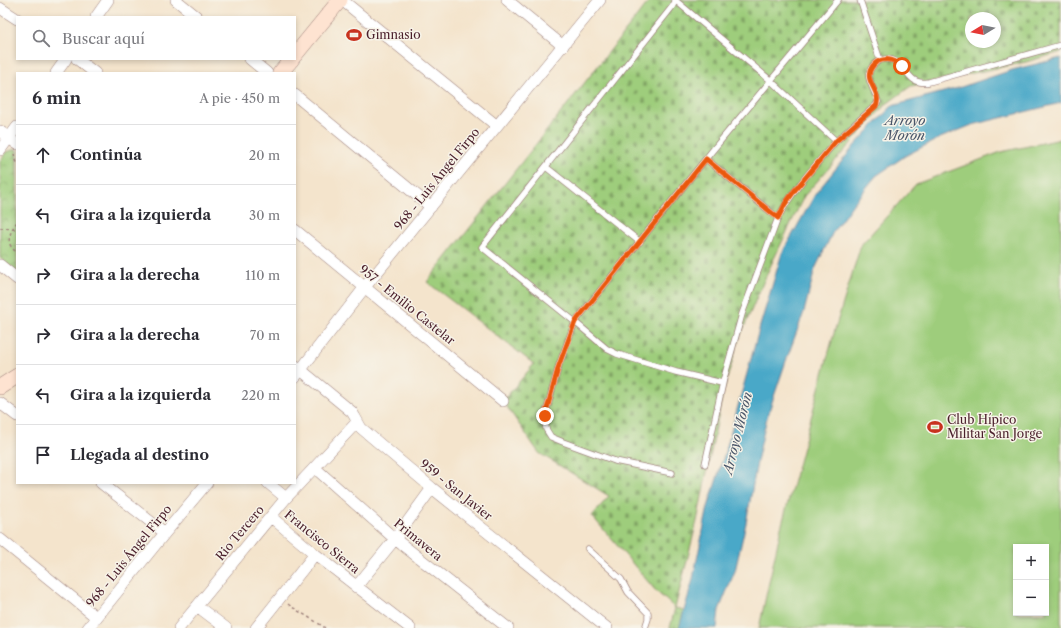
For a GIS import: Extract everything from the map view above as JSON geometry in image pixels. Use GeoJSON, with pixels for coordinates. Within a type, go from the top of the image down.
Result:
{"type":"FeatureCollection","features":[{"type":"Feature","properties":{"kind":"main road"},"geometry":{"type":"LineString","coordinates":[[296,54],[341,0]]}},
{"type":"Feature","properties":{"kind":"main road"},"geometry":{"type":"LineString","coordinates":[[281,72],[291,60]]}},
{"type":"Feature","properties":{"kind":"main road"},"geometry":{"type":"LineString","coordinates":[[0,387],[16,377]]}},
{"type":"Feature","properties":{"kind":"street"},"geometry":{"type":"LineString","coordinates":[[97,16],[108,0]]}},
{"type":"Feature","properties":{"kind":"street"},"geometry":{"type":"LineString","coordinates":[[176,0],[196,16]]}},
{"type":"Feature","properties":{"kind":"street"},"geometry":{"type":"LineString","coordinates":[[341,0],[497,126]]}},
{"type":"Feature","properties":{"kind":"street"},"geometry":{"type":"LineString","coordinates":[[507,0],[563,46]]}},
{"type":"Feature","properties":{"kind":"street","name":"968 - Luis Ángel Firpo"},"geometry":{"type":"LineString","coordinates":[[297,371],[600,0]]}},
{"type":"Feature","properties":{"kind":"street"},"geometry":{"type":"LineString","coordinates":[[0,8],[16,18]]}},
{"type":"Feature","properties":{"kind":"street"},"geometry":{"type":"LineString","coordinates":[[57,72],[65,60]]}},
{"type":"Feature","properties":{"kind":"street"},"geometry":{"type":"LineString","coordinates":[[78,60],[94,72]]}},
{"type":"Feature","properties":{"kind":"street"},"geometry":{"type":"LineString","coordinates":[[251,60],[266,72]]}},
{"type":"Feature","properties":{"kind":"street"},"geometry":{"type":"LineString","coordinates":[[296,96],[431,207]]}},
{"type":"Feature","properties":{"kind":"street"},"geometry":{"type":"LineString","coordinates":[[0,150],[16,128]]}},
{"type":"Feature","properties":{"kind":"street","name":"957 - Emilio Castelar"},"geometry":{"type":"LineString","coordinates":[[296,231],[503,401]]}},
{"type":"Feature","properties":{"kind":"street"},"geometry":{"type":"LineString","coordinates":[[0,265],[16,278]]}},
{"type":"Feature","properties":{"kind":"street","name":"959 - San Javier"},"geometry":{"type":"LineString","coordinates":[[297,371],[352,412],[361,428],[432,488],[607,628]]}},
{"type":"Feature","properties":{"kind":"street"},"geometry":{"type":"LineString","coordinates":[[0,403],[16,415]]}},
{"type":"Feature","properties":{"kind":"street","name":"Rio Tercero"},"geometry":{"type":"LineString","coordinates":[[179,628],[286,498],[357,422]]}},
{"type":"Feature","properties":{"kind":"street","name":"Primavera"},"geometry":{"type":"LineString","coordinates":[[315,468],[395,539],[508,628]]}},
{"type":"Feature","properties":{"kind":"street"},"geometry":{"type":"LineString","coordinates":[[102,484],[165,533]]}},
{"type":"Feature","properties":{"kind":"street","name":"968 - Luis Ángel Firpo"},"geometry":{"type":"LineString","coordinates":[[88,628],[206,484]]}},
{"type":"Feature","properties":{"kind":"street"},"geometry":{"type":"LineString","coordinates":[[269,484],[286,498]]}},
{"type":"Feature","properties":{"kind":"street"},"geometry":{"type":"LineString","coordinates":[[356,586],[395,539],[432,488]]}},
{"type":"Feature","properties":{"kind":"street","name":"Francisco Sierra"},"geometry":{"type":"LineString","coordinates":[[271,517],[315,554],[410,628]]}},
{"type":"Feature","properties":{"kind":"street"},"geometry":{"type":"LineString","coordinates":[[0,539],[96,617]]}},
{"type":"Feature","properties":{"kind":"street"},"geometry":{"type":"LineString","coordinates":[[256,628],[315,554]]}},
{"type":"Feature","properties":{"kind":"street"},"geometry":{"type":"LineString","coordinates":[[197,606],[226,628]]}},
{"type":"Feature","properties":{"kind":"lane"},"geometry":{"type":"LineString","coordinates":[[722,383],[676,372],[617,354],[607,349],[482,247],[676,0],[770,80],[836,141]]}},
{"type":"Feature","properties":{"kind":"lane"},"geometry":{"type":"LineString","coordinates":[[672,473],[615,461],[551,437],[546,429],[545,416],[559,365],[575,322],[770,80],[838,0]]}},
{"type":"Feature","properties":{"kind":"lane"},"geometry":{"type":"LineString","coordinates":[[860,0],[880,60]]}},
{"type":"Feature","properties":{"kind":"lane"},"geometry":{"type":"LineString","coordinates":[[705,464],[722,383],[742,314],[778,218],[785,204],[795,190],[836,141],[876,106],[878,102],[868,72],[873,65],[880,60],[892,59],[902,66],[915,81],[922,83],[1061,45]]}},
{"type":"Feature","properties":{"kind":"lane"},"geometry":{"type":"LineString","coordinates":[[706,159],[778,218]]}},
{"type":"Feature","properties":{"kind":"lane"},"geometry":{"type":"LineString","coordinates":[[546,167],[640,242]]}},
{"type":"Feature","properties":{"kind":"lane"},"geometry":{"type":"LineString","coordinates":[[588,550],[621,580],[628,592],[648,613],[645,628]]}},
{"type":"Feature","properties":{"kind":"path"},"geometry":{"type":"LineString","coordinates":[[16,223],[10,232],[9,241],[11,247],[16,252]]}},
{"type":"Feature","properties":{"kind":"path"},"geometry":{"type":"LineString","coordinates":[[0,228],[16,229]]}},
{"type":"Feature","properties":{"kind":"path"},"geometry":{"type":"LineString","coordinates":[[281,598],[298,612],[325,628]]}},
{"type":"Feature","properties":{"kind":"green space"},"geometry":{"type":"Polygon","coordinates":[[[650,0],[1061,0],[1061,52],[1026,62],[911,86],[885,105],[804,196],[769,269],[739,339],[723,392],[697,521],[675,608],[656,591],[592,516],[609,496],[539,453],[503,401],[534,364],[427,282],[650,0]]]}},
{"type":"Feature","properties":{"kind":"green space","name":"Club Hípico Militar San Jorge"},"geometry":{"type":"Polygon","coordinates":[[[1061,139],[1061,628],[759,628],[781,528],[836,326],[861,245],[916,184],[1001,152],[1061,139]]]}},
{"type":"Feature","properties":{"kind":"green space"},"geometry":{"type":"Polygon","coordinates":[[[16,149],[16,271],[0,258],[0,161],[6,152],[16,149]]]}},
{"type":"Feature","properties":{"kind":"green space"},"geometry":{"type":"Polygon","coordinates":[[[675,608],[684,610],[679,628],[670,628],[675,608]]]}},
{"type":"Feature","properties":{"kind":"water","name":"Arroyo Morón"},"geometry":{"type":"Polygon","coordinates":[[[1061,58],[1061,103],[972,125],[940,138],[905,156],[876,176],[833,232],[815,269],[804,312],[767,417],[735,571],[719,610],[717,628],[679,628],[692,583],[708,507],[782,253],[816,193],[855,145],[892,106],[958,88],[1012,70],[1061,58]]]}},
{"type":"Feature","properties":{"kind":"place","name":"Gimnasio"},"geometry":{"type":"Point","coordinates":[354,35]}},
{"type":"Feature","properties":{"kind":"place","name":"Club Hípico Militar San Jorge"},"geometry":{"type":"Point","coordinates":[935,427]}},
{"type":"Feature","properties":{"kind":"route"},"geometry":{"type":"LineString","coordinates":[[545,416],[559,365],[575,322],[706,159],[778,218],[785,204],[795,190],[836,141],[876,106],[878,102],[868,72],[873,65],[880,60],[892,59],[902,66]]}}]}
